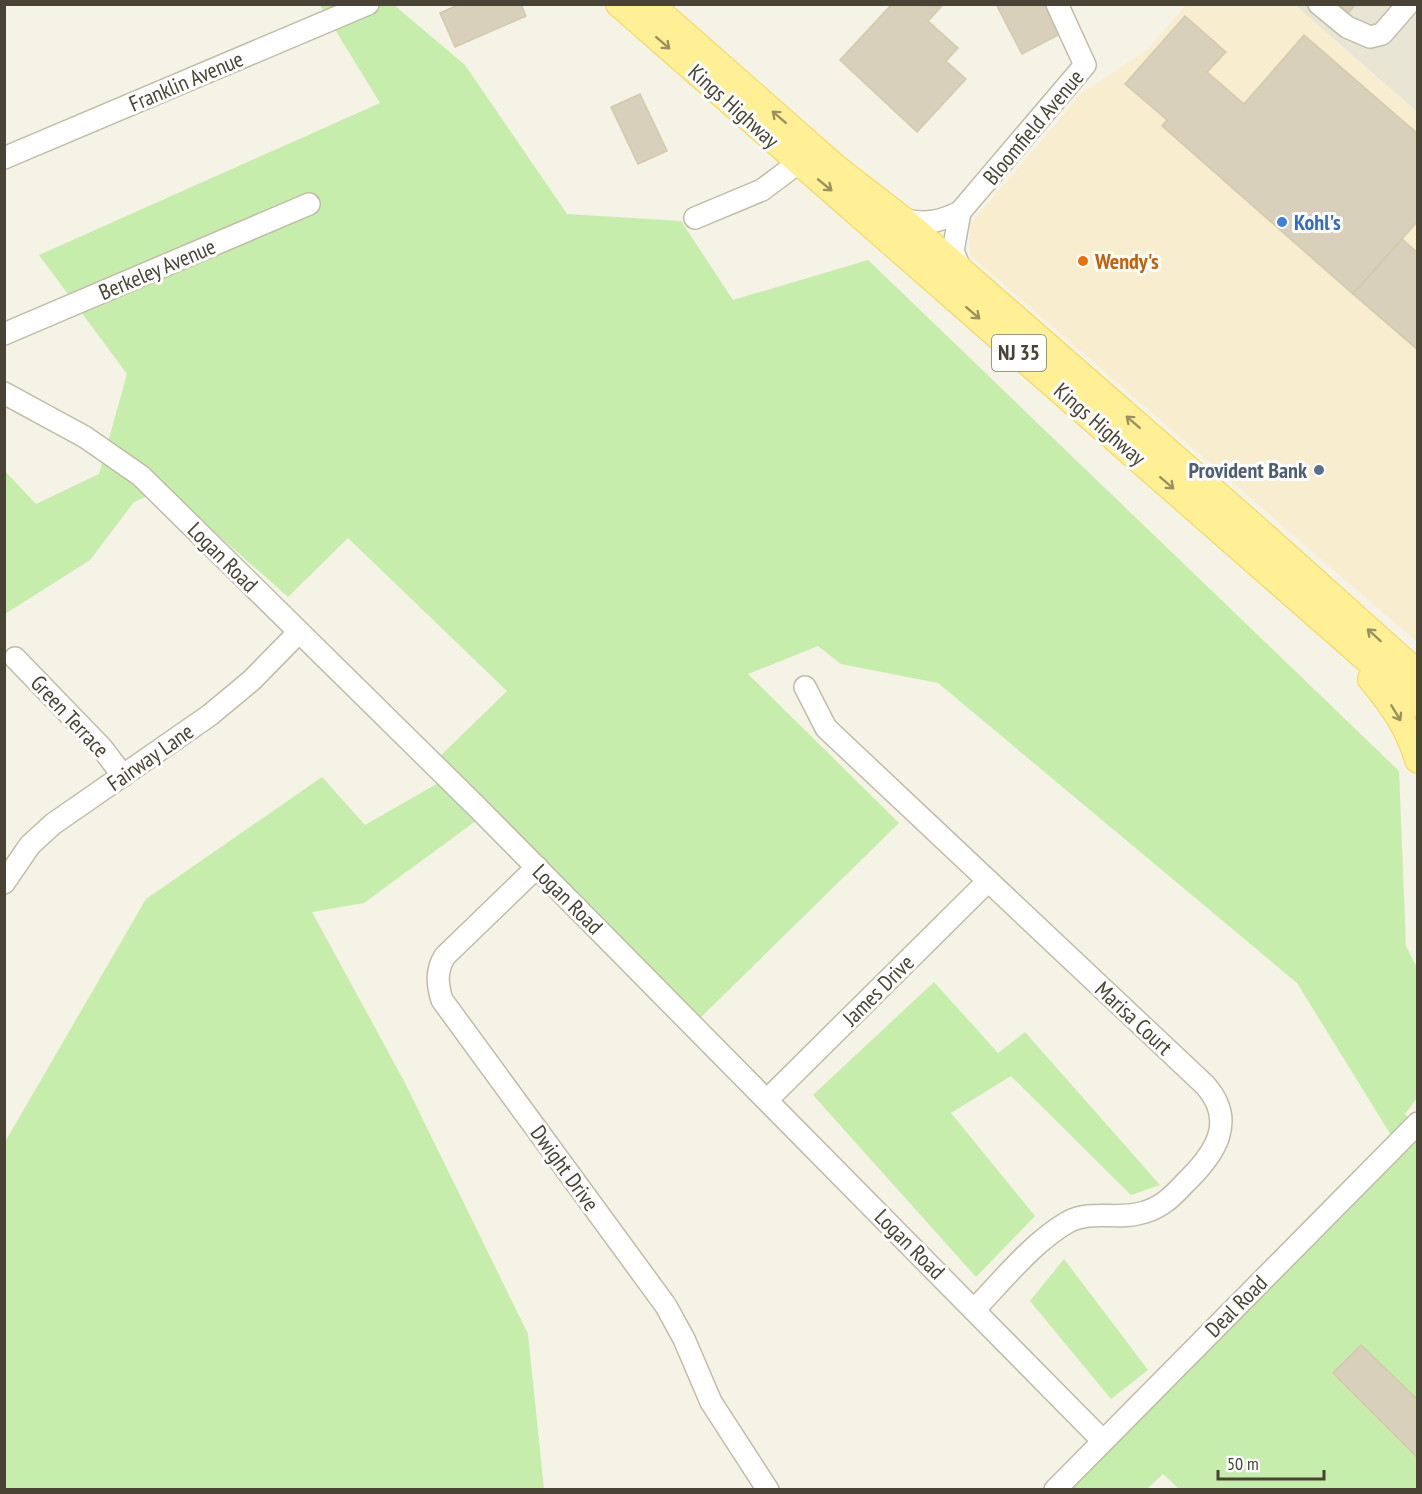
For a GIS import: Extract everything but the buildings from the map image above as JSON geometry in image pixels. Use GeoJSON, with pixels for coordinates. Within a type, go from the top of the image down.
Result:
{"type":"FeatureCollection","features":[{"type":"Feature","properties":{"kind":"main road","name":"Kings Highway"},"geometry":{"type":"LineString","coordinates":[[619,4],[798,164],[859,213],[1418,704]]}},
{"type":"Feature","properties":{"kind":"main road","name":"Kings Highway"},"geometry":{"type":"LineString","coordinates":[[650,4],[835,167],[902,219],[1407,660],[1418,674]]}},
{"type":"Feature","properties":{"kind":"main road"},"geometry":{"type":"LineString","coordinates":[[1321,618],[1393,706],[1408,733],[1418,760]]}},
{"type":"Feature","properties":{"kind":"street","name":"Franklin Avenue"},"geometry":{"type":"LineString","coordinates":[[4,158],[368,4]]}},
{"type":"Feature","properties":{"kind":"street","name":"Bloomfield Avenue"},"geometry":{"type":"LineString","coordinates":[[902,219],[926,224],[942,221],[960,212],[1085,65],[1057,4]]}},
{"type":"Feature","properties":{"kind":"street"},"geometry":{"type":"LineString","coordinates":[[1319,4],[1347,27],[1370,37],[1382,34],[1408,4]]}},
{"type":"Feature","properties":{"kind":"street"},"geometry":{"type":"LineString","coordinates":[[695,218],[762,190],[798,164]]}},
{"type":"Feature","properties":{"kind":"street","name":"Berkeley Avenue"},"geometry":{"type":"LineString","coordinates":[[4,334],[309,204]]}},
{"type":"Feature","properties":{"kind":"street"},"geometry":{"type":"LineString","coordinates":[[960,212],[953,251],[962,273]]}},
{"type":"Feature","properties":{"kind":"street","name":"Logan Road"},"geometry":{"type":"LineString","coordinates":[[4,393],[85,437],[141,476],[537,867],[1102,1440]]}},
{"type":"Feature","properties":{"kind":"street","name":"Fairway Lane"},"geometry":{"type":"LineString","coordinates":[[4,883],[21,856],[40,835],[210,715],[252,680],[299,632]]}},
{"type":"Feature","properties":{"kind":"street","name":"Green Terrace"},"geometry":{"type":"LineString","coordinates":[[15,658],[102,748],[123,776]]}},
{"type":"Feature","properties":{"kind":"street","name":"Marisa Court"},"geometry":{"type":"LineString","coordinates":[[805,687],[826,728],[1205,1085],[1217,1103],[1221,1124],[1215,1149],[1208,1161],[1168,1200],[1145,1212],[1128,1216],[1090,1215],[1070,1221],[1047,1237],[974,1310]]}},
{"type":"Feature","properties":{"kind":"street","name":"Dwight Drive"},"geometry":{"type":"LineString","coordinates":[[537,867],[446,956],[438,973],[442,1000],[666,1306],[684,1339],[711,1402],[768,1490]]}},
{"type":"Feature","properties":{"kind":"street","name":"James Drive"},"geometry":{"type":"LineString","coordinates":[[767,1100],[988,881]]}},
{"type":"Feature","properties":{"kind":"street","name":"Deal Road"},"geometry":{"type":"LineString","coordinates":[[1055,1490],[1418,1123]]}},
{"type":"Feature","properties":{"kind":"shaded area"},"geometry":{"type":"Polygon","coordinates":[[[1186,5],[1295,5],[1417,112],[1417,642],[970,255],[970,224],[1082,93],[1148,49],[1186,5]]]}},
{"type":"Feature","properties":{"kind":"shaded area"},"geometry":{"type":"Polygon","coordinates":[[[1295,5],[1417,5],[1417,112],[1295,5]]]}},
{"type":"Feature","properties":{"kind":"green space"},"geometry":{"type":"Polygon","coordinates":[[[320,5],[394,5],[465,65],[567,214],[681,221],[733,300],[868,260],[1399,771],[1406,946],[1418,970],[1417,1098],[1405,1114],[1418,1127],[1417,1489],[1179,1489],[1163,1474],[1147,1489],[1045,1489],[1235,1293],[1394,1140],[1297,983],[938,683],[841,664],[818,646],[748,674],[899,823],[692,1026],[484,815],[364,903],[312,912],[404,1081],[528,1334],[544,1489],[5,1489],[5,1142],[146,899],[322,777],[365,825],[447,778],[433,763],[507,691],[348,538],[288,597],[165,488],[134,502],[90,560],[5,614],[4,470],[36,504],[99,474],[127,374],[39,255],[380,103],[320,5]]]}},
{"type":"Feature","properties":{"kind":"green space"},"geometry":{"type":"Polygon","coordinates":[[[934,982],[998,1053],[1025,1032],[1160,1185],[1131,1195],[1011,1076],[951,1113],[1035,1216],[976,1277],[813,1095],[934,982]]]}},
{"type":"Feature","properties":{"kind":"green space"},"geometry":{"type":"Polygon","coordinates":[[[1064,1259],[1148,1370],[1111,1399],[1030,1301],[1064,1259]]]}},
{"type":"Feature","properties":{"kind":"place","name":"Kohl's"},"geometry":{"type":"Point","coordinates":[1282,222]}},
{"type":"Feature","properties":{"kind":"place","name":"Wendy's"},"geometry":{"type":"Point","coordinates":[1083,261]}},
{"type":"Feature","properties":{"kind":"place","name":"Provident Bank"},"geometry":{"type":"Point","coordinates":[1319,470]}}]}
